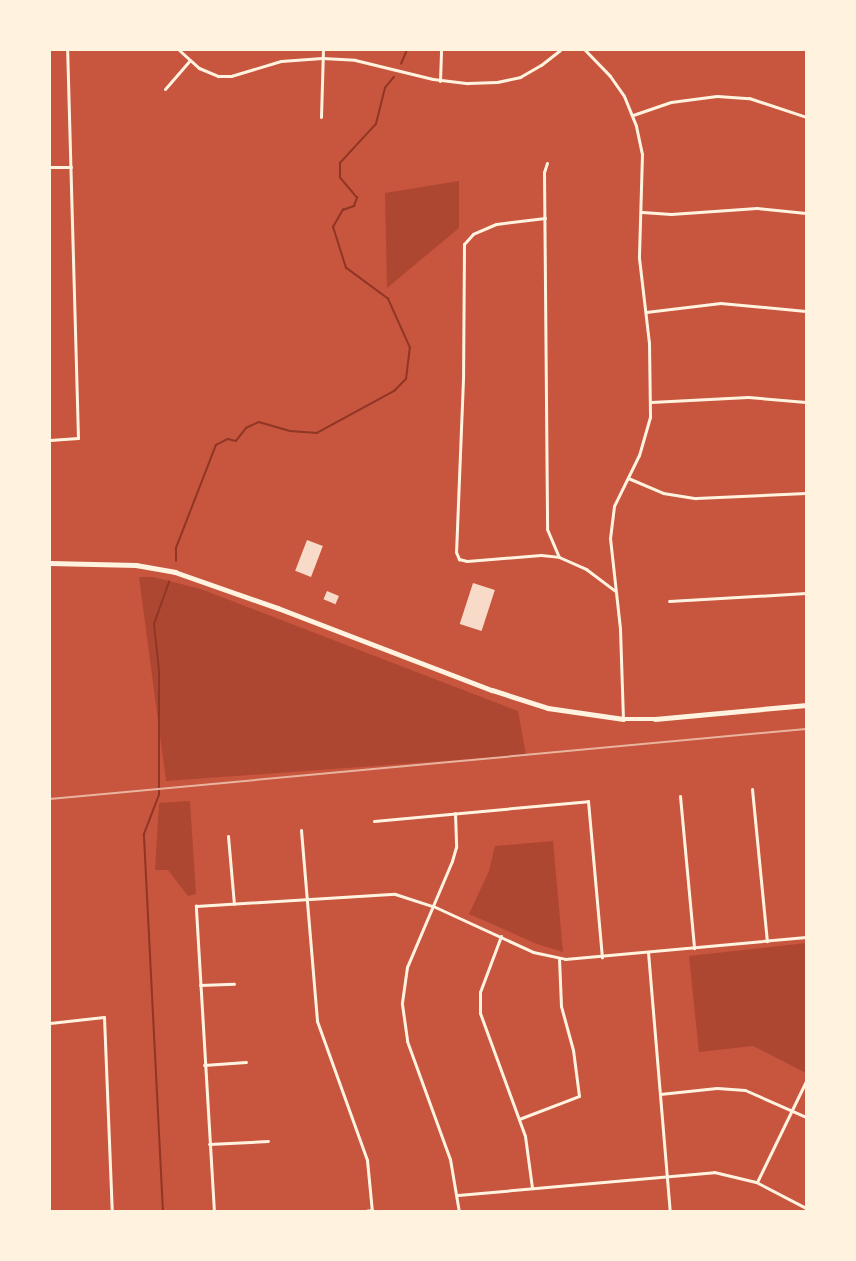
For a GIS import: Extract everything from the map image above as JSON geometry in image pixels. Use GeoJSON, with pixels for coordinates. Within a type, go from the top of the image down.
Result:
{"type":"FeatureCollection","features":[{"type":"Feature","properties":{"kind":"main road"},"geometry":{"type":"LineString","coordinates":[[50,562],[136,565],[175,572],[210,582],[522,701],[548,708],[623,719],[655,719],[807,705]]}},
{"type":"Feature","properties":{"kind":"street"},"geometry":{"type":"LineString","coordinates":[[50,440],[78,438],[67,50]]}},
{"type":"Feature","properties":{"kind":"street"},"geometry":{"type":"LineString","coordinates":[[179,50],[205,72],[223,77],[281,61],[322,58],[355,60],[440,81],[482,83],[513,79],[535,70],[560,50]]}},
{"type":"Feature","properties":{"kind":"street"},"geometry":{"type":"LineString","coordinates":[[321,117],[323,50]]}},
{"type":"Feature","properties":{"kind":"street"},"geometry":{"type":"LineString","coordinates":[[440,81],[441,50]]}},
{"type":"Feature","properties":{"kind":"street"},"geometry":{"type":"LineString","coordinates":[[585,50],[616,84],[633,115],[641,145],[642,212],[639,258],[646,312],[651,402],[647,436],[617,498],[611,522],[611,549],[622,659],[623,719]]}},
{"type":"Feature","properties":{"kind":"street"},"geometry":{"type":"LineString","coordinates":[[165,89],[190,60]]}},
{"type":"Feature","properties":{"kind":"street"},"geometry":{"type":"LineString","coordinates":[[633,115],[671,102],[717,96],[748,98],[807,117]]}},
{"type":"Feature","properties":{"kind":"street"},"geometry":{"type":"LineString","coordinates":[[547,163],[544,172],[547,522],[551,542],[559,557]]}},
{"type":"Feature","properties":{"kind":"street"},"geometry":{"type":"LineString","coordinates":[[50,167],[71,167]]}},
{"type":"Feature","properties":{"kind":"street"},"geometry":{"type":"LineString","coordinates":[[642,212],[681,213],[757,208],[807,213]]}},
{"type":"Feature","properties":{"kind":"street"},"geometry":{"type":"LineString","coordinates":[[545,218],[496,224],[473,234],[464,244],[463,379],[456,552],[459,559],[467,561],[541,555],[559,557],[586,569],[616,592]]}},
{"type":"Feature","properties":{"kind":"street"},"geometry":{"type":"LineString","coordinates":[[646,312],[720,303],[807,311]]}},
{"type":"Feature","properties":{"kind":"street"},"geometry":{"type":"LineString","coordinates":[[651,402],[748,398],[807,402]]}},
{"type":"Feature","properties":{"kind":"street"},"geometry":{"type":"LineString","coordinates":[[628,478],[663,493],[696,498],[807,493]]}},
{"type":"Feature","properties":{"kind":"street"},"geometry":{"type":"LineString","coordinates":[[669,601],[807,593]]}},
{"type":"Feature","properties":{"kind":"street"},"geometry":{"type":"LineString","coordinates":[[752,789],[767,941]]}},
{"type":"Feature","properties":{"kind":"street"},"geometry":{"type":"LineString","coordinates":[[680,796],[694,948]]}},
{"type":"Feature","properties":{"kind":"street"},"geometry":{"type":"LineString","coordinates":[[374,821],[588,801],[602,957]]}},
{"type":"Feature","properties":{"kind":"street"},"geometry":{"type":"LineString","coordinates":[[455,813],[456,841],[452,861],[406,967],[402,1014],[407,1041],[441,1130],[458,1195],[459,1212]]}},
{"type":"Feature","properties":{"kind":"street"},"geometry":{"type":"LineString","coordinates":[[301,830],[317,1021],[367,1160],[372,1211],[358,1212]]}},
{"type":"Feature","properties":{"kind":"street"},"geometry":{"type":"LineString","coordinates":[[228,836],[234,904]]}},
{"type":"Feature","properties":{"kind":"street"},"geometry":{"type":"LineString","coordinates":[[214,1212],[208,1144],[196,906],[395,894],[433,906],[533,951],[559,958],[602,957],[807,937]]}},
{"type":"Feature","properties":{"kind":"street"},"geometry":{"type":"LineString","coordinates":[[501,936],[480,992],[480,1013],[526,1142],[532,1188]]}},
{"type":"Feature","properties":{"kind":"street"},"geometry":{"type":"LineString","coordinates":[[648,952],[669,1175],[670,1212]]}},
{"type":"Feature","properties":{"kind":"street"},"geometry":{"type":"LineString","coordinates":[[519,1119],[579,1096],[573,1050],[561,1006],[559,958]]}},
{"type":"Feature","properties":{"kind":"street"},"geometry":{"type":"LineString","coordinates":[[200,985],[234,984]]}},
{"type":"Feature","properties":{"kind":"street"},"geometry":{"type":"LineString","coordinates":[[50,1023],[104,1017],[112,1212]]}},
{"type":"Feature","properties":{"kind":"street"},"geometry":{"type":"LineString","coordinates":[[204,1065],[246,1062]]}},
{"type":"Feature","properties":{"kind":"street"},"geometry":{"type":"LineString","coordinates":[[756,1182],[807,1081]]}},
{"type":"Feature","properties":{"kind":"street"},"geometry":{"type":"LineString","coordinates":[[660,1094],[733,1088],[759,1094],[807,1117]]}},
{"type":"Feature","properties":{"kind":"street"},"geometry":{"type":"LineString","coordinates":[[208,1144],[268,1141]]}},
{"type":"Feature","properties":{"kind":"street"},"geometry":{"type":"LineString","coordinates":[[458,1195],[714,1172],[756,1182],[805,1207]]}},
{"type":"Feature","properties":{"kind":"shaded area"},"geometry":{"type":"Polygon","coordinates":[[[459,181],[459,228],[387,288],[385,193],[459,181]]]}},
{"type":"Feature","properties":{"kind":"shaded area"},"geometry":{"type":"Polygon","coordinates":[[[139,577],[153,577],[201,589],[518,711],[526,755],[166,781],[139,577]]]}},
{"type":"Feature","properties":{"kind":"shaded area"},"geometry":{"type":"Polygon","coordinates":[[[190,801],[196,894],[188,896],[168,870],[155,870],[159,803],[190,801]]]}},
{"type":"Feature","properties":{"kind":"shaded area"},"geometry":{"type":"Polygon","coordinates":[[[553,841],[563,952],[537,944],[469,914],[489,871],[495,846],[553,841]]]}},
{"type":"Feature","properties":{"kind":"shaded area"},"geometry":{"type":"Polygon","coordinates":[[[806,943],[806,1073],[753,1046],[699,1052],[689,956],[806,943]]]}},
{"type":"Feature","properties":{"kind":"building"},"geometry":{"type":"Polygon","coordinates":[[[307,540],[323,546],[311,577],[295,571],[307,540]]]}},
{"type":"Feature","properties":{"kind":"building"},"geometry":{"type":"Polygon","coordinates":[[[473,583],[495,590],[482,631],[460,624],[473,583]]]}},
{"type":"Feature","properties":{"kind":"building"},"geometry":{"type":"Polygon","coordinates":[[[327,591],[339,596],[335,604],[323,599],[327,591]]]}},
{"type":"Feature","properties":{"kind":"waterway"},"geometry":{"type":"LineString","coordinates":[[401,64],[407,50]]}},
{"type":"Feature","properties":{"kind":"waterway"},"geometry":{"type":"LineString","coordinates":[[176,561],[176,548],[216,445],[228,439],[236,441],[246,428],[259,422],[290,431],[317,433],[394,391],[406,379],[410,348],[388,299],[346,268],[333,227],[343,210],[354,206],[357,198],[340,178],[340,163],[376,124],[385,88],[394,77]]}},
{"type":"Feature","properties":{"kind":"waterway"},"geometry":{"type":"LineString","coordinates":[[163,1212],[144,834],[159,795],[159,671],[154,624],[169,582]]}},
{"type":"Feature","properties":{"kind":"railway"},"geometry":{"type":"LineString","coordinates":[[50,799],[806,729]]}}]}
